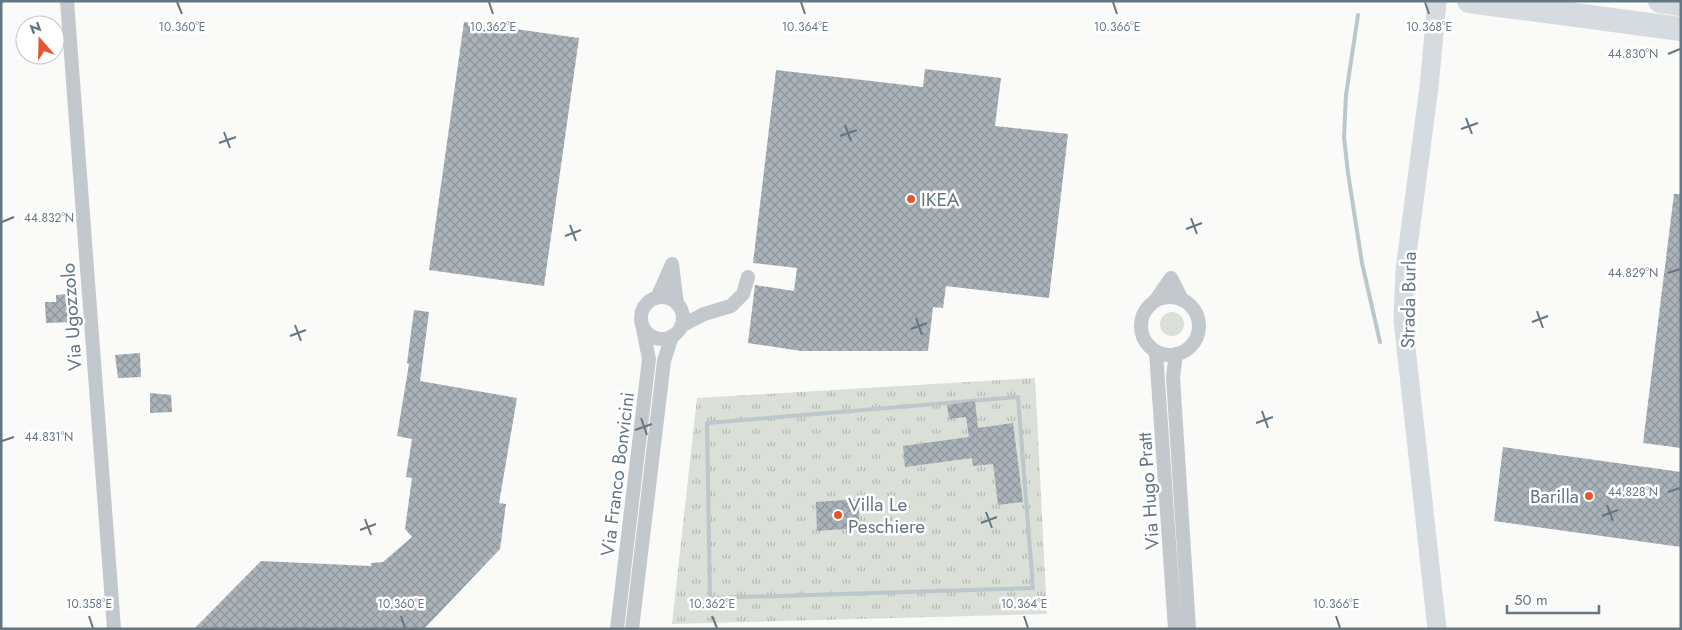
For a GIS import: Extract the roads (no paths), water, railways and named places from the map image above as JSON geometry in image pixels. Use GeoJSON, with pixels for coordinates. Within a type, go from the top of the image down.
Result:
{"type":"FeatureCollection","features":[{"type":"Feature","properties":{"kind":"highway"},"geometry":{"type":"LineString","coordinates":[[1470,1],[1681,29]]}},
{"type":"Feature","properties":{"kind":"highway"},"geometry":{"type":"LineString","coordinates":[[1660,1],[1681,4]]}},
{"type":"Feature","properties":{"kind":"main road","name":"Strada Burla"},"geometry":{"type":"LineString","coordinates":[[1437,1],[1429,87],[1404,270],[1403,320],[1437,629]]}},
{"type":"Feature","properties":{"kind":"street","name":"Via Ugozzolo"},"geometry":{"type":"LineString","coordinates":[[67,1],[114,629]]}},
{"type":"Feature","properties":{"kind":"street","name":"Via Franco Bonvicini"},"geometry":{"type":"LineString","coordinates":[[632,629],[664,361],[682,314],[672,264],[657,298]]}},
{"type":"Feature","properties":{"kind":"street"},"geometry":{"type":"LineString","coordinates":[[704,314],[679,306],[668,298],[657,298],[651,300],[642,311],[642,324],[645,330],[655,338],[666,338],[704,314],[731,306],[744,294],[748,277]]}},
{"type":"Feature","properties":{"kind":"street"},"geometry":{"type":"LineString","coordinates":[[1171,278],[1182,300],[1196,314],[1198,331],[1191,346],[1176,354],[1156,352],[1145,341],[1141,326],[1145,311],[1155,301],[1171,278]]}},
{"type":"Feature","properties":{"kind":"street"},"geometry":{"type":"LineString","coordinates":[[1155,301],[1164,298],[1182,300]]}},
{"type":"Feature","properties":{"kind":"street","name":"Via Franco Bonvicini"},"geometry":{"type":"LineString","coordinates":[[617,629],[649,359],[642,324]]}},
{"type":"Feature","properties":{"kind":"street","name":"Via Hugo Pratt"},"geometry":{"type":"LineString","coordinates":[[1156,352],[1176,629]]}},
{"type":"Feature","properties":{"kind":"street","name":"Via Hugo Pratt"},"geometry":{"type":"LineString","coordinates":[[1176,354],[1173,377],[1189,629]]}},
{"type":"Feature","properties":{"kind":"waterway"},"geometry":{"type":"LineString","coordinates":[[1358,15],[1346,95],[1344,137],[1362,263],[1380,342]]}},
{"type":"Feature","properties":{"kind":"waterway"},"geometry":{"type":"LineString","coordinates":[[1018,397],[1033,588],[710,598],[707,423],[1018,397]]}},
{"type":"Feature","properties":{"kind":"place","name":"IKEA"},"geometry":{"type":"Point","coordinates":[911,199]}},
{"type":"Feature","properties":{"kind":"place","name":"Barilla"},"geometry":{"type":"Point","coordinates":[1589,496]}},
{"type":"Feature","properties":{"kind":"place","name":"Villa Le Peschiere"},"geometry":{"type":"Point","coordinates":[838,515]}}]}
